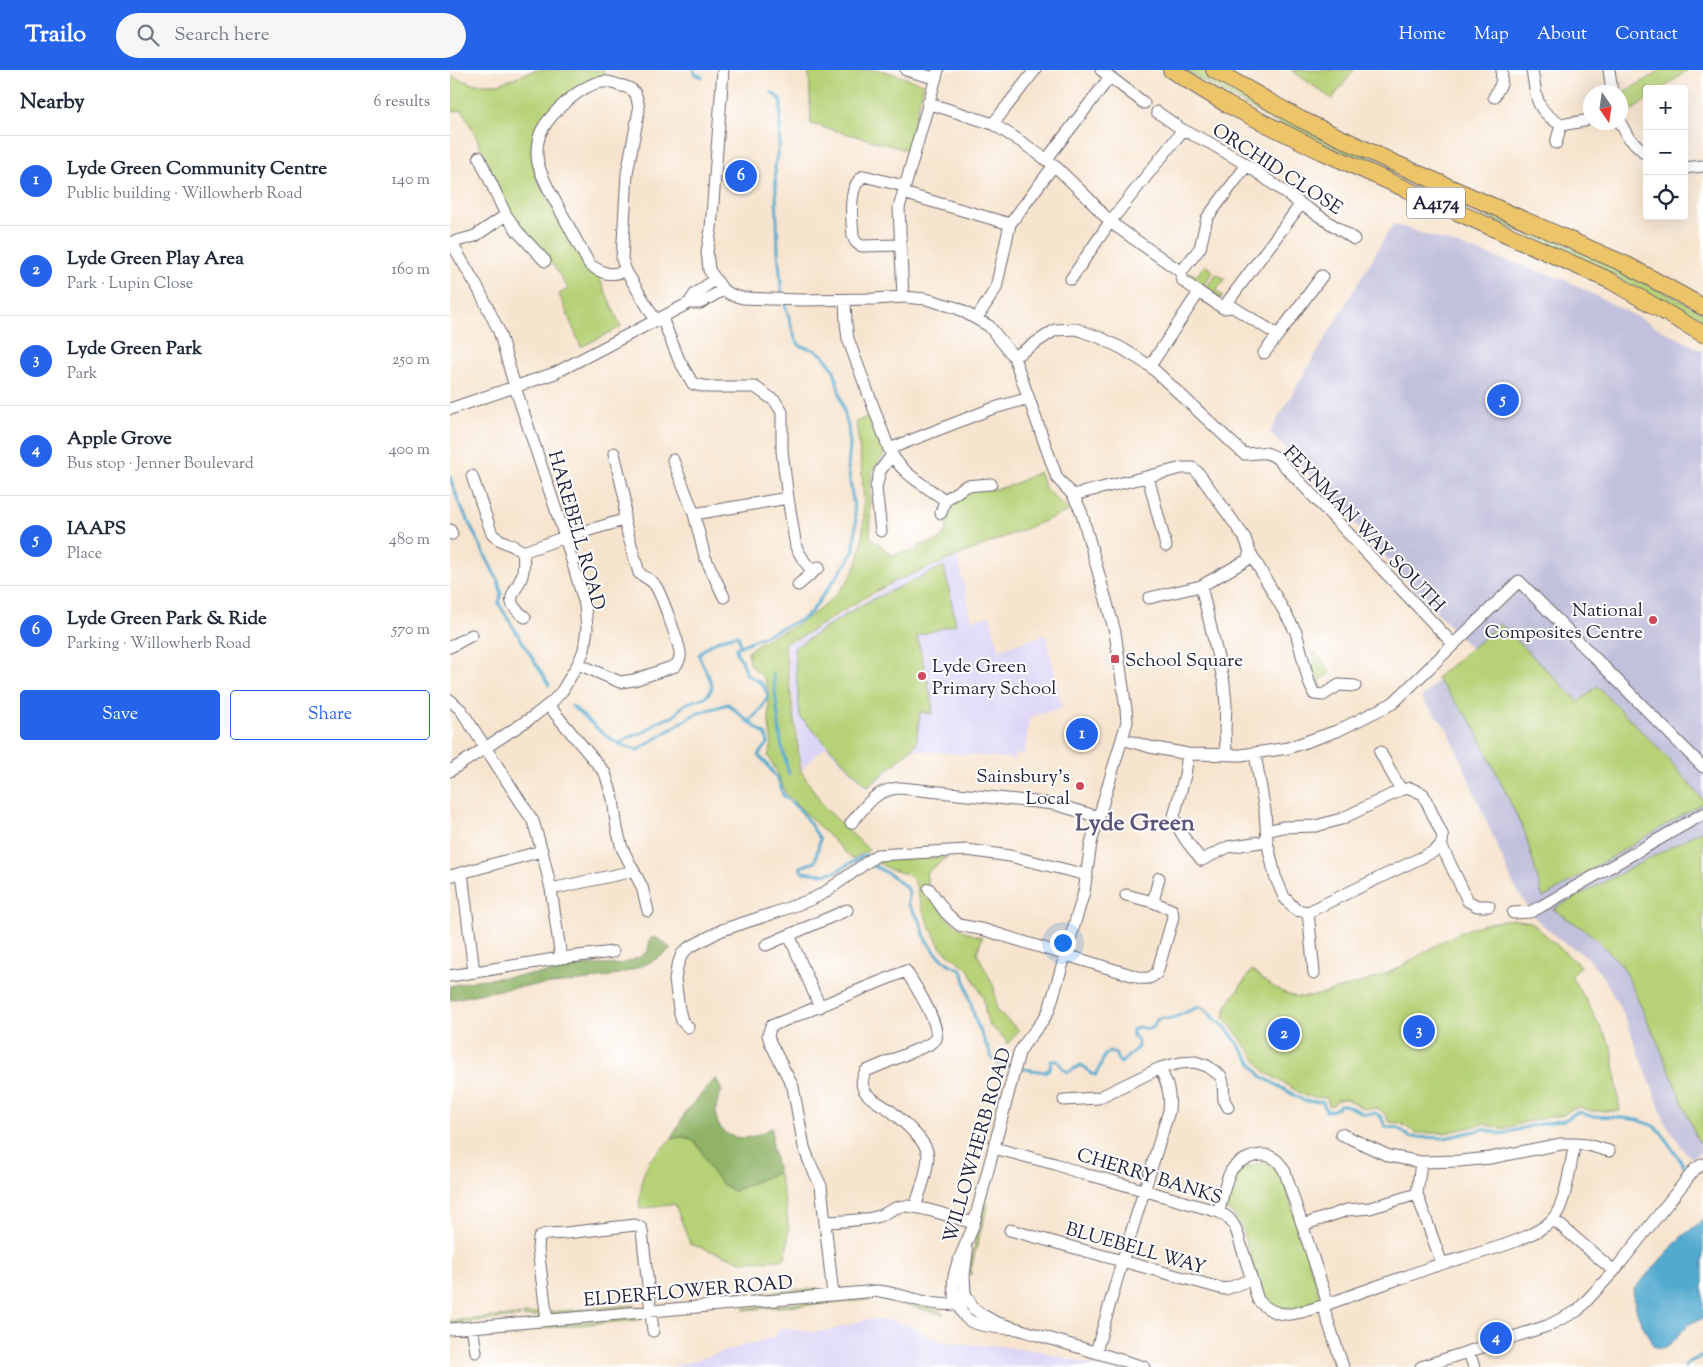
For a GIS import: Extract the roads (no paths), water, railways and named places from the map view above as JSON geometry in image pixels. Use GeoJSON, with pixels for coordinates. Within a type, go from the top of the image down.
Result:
{"type":"FeatureCollection","features":[{"type":"Feature","properties":{"kind":"highway","name":"A4174"},"geometry":{"type":"LineString","coordinates":[[1171,70],[1228,104],[1321,151],[1611,281],[1703,334]]}},
{"type":"Feature","properties":{"kind":"highway","name":"A4174"},"geometry":{"type":"LineString","coordinates":[[1214,70],[1300,119],[1392,162],[1626,265],[1703,306]]}},
{"type":"Feature","properties":{"kind":"street","name":"WILLOWHERB ROAD"},"geometry":{"type":"LineString","coordinates":[[723,70],[711,229],[707,252],[709,270],[714,280],[723,290],[743,298],[845,300],[903,297],[926,299],[957,308],[989,326],[1014,357],[1057,478],[1073,495],[1081,511],[1115,632],[1127,722],[1091,843],[1087,875],[1049,1010],[1044,1021],[1023,1045],[1019,1053],[974,1223],[952,1278],[958,1290]]}},
{"type":"Feature","properties":{"kind":"street"},"geometry":{"type":"LineString","coordinates":[[903,297],[899,245],[899,208],[936,74],[906,70]]}},
{"type":"Feature","properties":{"kind":"street"},"geometry":{"type":"LineString","coordinates":[[993,124],[1035,70]]}},
{"type":"Feature","properties":{"kind":"street"},"geometry":{"type":"LineString","coordinates":[[1494,97],[1502,84],[1504,70]]}},
{"type":"Feature","properties":{"kind":"street"},"geometry":{"type":"LineString","coordinates":[[1532,70],[1539,104],[1547,116],[1561,125],[1583,121]]}},
{"type":"Feature","properties":{"kind":"street"},"geometry":{"type":"LineString","coordinates":[[1610,70],[1611,85]]}},
{"type":"Feature","properties":{"kind":"street"},"geometry":{"type":"LineString","coordinates":[[977,318],[996,288],[1010,224],[1106,73],[1144,103]]}},
{"type":"Feature","properties":{"kind":"street"},"geometry":{"type":"LineString","coordinates":[[626,271],[614,275],[602,273],[590,265],[546,183],[538,162],[537,148],[541,131],[551,117],[574,95],[593,84],[604,81],[630,87],[636,93],[639,110],[627,173],[622,247],[622,259],[626,271],[659,319],[678,360],[693,384],[709,387],[755,387],[775,401],[782,412],[782,451],[796,547],[816,570],[798,585]]}},
{"type":"Feature","properties":{"kind":"street"},"geometry":{"type":"LineString","coordinates":[[928,103],[993,124],[1050,162],[1110,222],[1181,272],[1183,281],[1223,308],[1233,307],[1278,335]]}},
{"type":"Feature","properties":{"kind":"street","name":"ORCHID CLOSE"},"geometry":{"type":"LineString","coordinates":[[1157,112],[1183,130],[1210,143],[1247,165],[1354,239]]}},
{"type":"Feature","properties":{"kind":"street"},"geometry":{"type":"LineString","coordinates":[[1556,143],[1561,125]]}},
{"type":"Feature","properties":{"kind":"street"},"geometry":{"type":"LineString","coordinates":[[1071,279],[1110,222],[1183,130]]}},
{"type":"Feature","properties":{"kind":"street"},"geometry":{"type":"LineString","coordinates":[[1624,130],[1628,137],[1643,151]]}},
{"type":"Feature","properties":{"kind":"street"},"geometry":{"type":"LineString","coordinates":[[479,156],[506,215],[518,232],[545,261]]}},
{"type":"Feature","properties":{"kind":"street"},"geometry":{"type":"LineString","coordinates":[[1181,272],[1200,248],[1207,218],[1247,165]]}},
{"type":"Feature","properties":{"kind":"street"},"geometry":{"type":"LineString","coordinates":[[1688,168],[1703,166]]}},
{"type":"Feature","properties":{"kind":"street"},"geometry":{"type":"LineString","coordinates":[[899,245],[862,246],[854,241],[851,207],[857,182],[864,176],[870,176],[903,190],[1010,224]]}},
{"type":"Feature","properties":{"kind":"street"},"geometry":{"type":"LineString","coordinates":[[1223,308],[1301,204]]}},
{"type":"Feature","properties":{"kind":"street"},"geometry":{"type":"LineString","coordinates":[[451,243],[475,236],[506,215]]}},
{"type":"Feature","properties":{"kind":"street","name":"HAREBELL ROAD"},"geometry":{"type":"LineString","coordinates":[[450,771],[548,705],[562,691],[584,650],[587,628],[585,605],[565,537],[515,387],[499,332],[451,243]]}},
{"type":"Feature","properties":{"kind":"street"},"geometry":{"type":"LineString","coordinates":[[1264,353],[1322,276]]}},
{"type":"Feature","properties":{"kind":"street"},"geometry":{"type":"LineString","coordinates":[[689,303],[695,294],[714,280]]}},
{"type":"Feature","properties":{"kind":"street"},"geometry":{"type":"LineString","coordinates":[[450,409],[555,373],[689,303],[700,303],[723,290]]}},
{"type":"Feature","properties":{"kind":"street"},"geometry":{"type":"LineString","coordinates":[[1014,357],[1055,330],[1076,329],[1123,349],[1150,366],[1199,292]]}},
{"type":"Feature","properties":{"kind":"street"},"geometry":{"type":"LineString","coordinates":[[845,300],[848,339],[891,452],[901,468],[945,500]]}},
{"type":"Feature","properties":{"kind":"street","name":"FEYNMAN WAY SOUTH"},"geometry":{"type":"LineString","coordinates":[[1150,366],[1244,454],[1262,452],[1271,454],[1278,459],[1454,645]]}},
{"type":"Feature","properties":{"kind":"street"},"geometry":{"type":"LineString","coordinates":[[881,531],[876,488],[880,471],[891,452],[991,409],[1029,398]]}},
{"type":"Feature","properties":{"kind":"street"},"geometry":{"type":"LineString","coordinates":[[578,664],[620,682],[634,680],[675,666],[680,661],[680,652],[655,583],[639,574],[624,520],[625,498],[614,452]]}},
{"type":"Feature","properties":{"kind":"street"},"geometry":{"type":"LineString","coordinates":[[673,460],[694,514],[705,557],[724,597]]}},
{"type":"Feature","properties":{"kind":"street"},"geometry":{"type":"LineString","coordinates":[[1073,495],[1182,468],[1192,468],[1200,475],[1245,538],[1250,552],[1296,632],[1314,694],[1323,695],[1339,685],[1355,686]]}},
{"type":"Feature","properties":{"kind":"street"},"geometry":{"type":"LineString","coordinates":[[472,476],[492,534],[498,539],[515,546],[522,552],[524,561],[521,577],[512,596],[514,607],[525,617]]}},
{"type":"Feature","properties":{"kind":"street"},"geometry":{"type":"LineString","coordinates":[[1148,477],[1166,546]]}},
{"type":"Feature","properties":{"kind":"street"},"geometry":{"type":"LineString","coordinates":[[942,513],[945,500],[966,486],[991,484]]}},
{"type":"Feature","properties":{"kind":"street"},"geometry":{"type":"LineString","coordinates":[[694,514],[788,498]]}},
{"type":"Feature","properties":{"kind":"street"},"geometry":{"type":"LineString","coordinates":[[522,552],[624,520]]}},
{"type":"Feature","properties":{"kind":"street"},"geometry":{"type":"LineString","coordinates":[[1149,598],[1201,586],[1247,560],[1250,552]]}},
{"type":"Feature","properties":{"kind":"street"},"geometry":{"type":"LineString","coordinates":[[1122,740],[1188,754],[1226,755],[1255,754],[1288,748],[1318,739],[1384,709],[1402,696],[1516,583],[1703,767]]}},
{"type":"Feature","properties":{"kind":"street"},"geometry":{"type":"LineString","coordinates":[[1201,586],[1224,683],[1226,755]]}},
{"type":"Feature","properties":{"kind":"street"},"geometry":{"type":"LineString","coordinates":[[450,647],[472,635]]}},
{"type":"Feature","properties":{"kind":"street"},"geometry":{"type":"LineString","coordinates":[[450,700],[462,710],[533,821],[551,889],[561,958]]}},
{"type":"Feature","properties":{"kind":"street"},"geometry":{"type":"LineString","coordinates":[[548,705],[605,772],[614,799],[617,829],[622,848],[642,887],[648,911]]}},
{"type":"Feature","properties":{"kind":"street"},"geometry":{"type":"LineString","coordinates":[[1380,752],[1401,790]]}},
{"type":"Feature","properties":{"kind":"street"},"geometry":{"type":"LineString","coordinates":[[1188,754],[1186,775],[1174,816],[1192,849],[1202,860],[1228,847],[1267,836],[1283,827],[1316,826],[1341,819],[1401,790],[1410,788],[1423,794],[1444,841],[1435,851],[1308,912],[1296,910],[1284,897],[1275,876],[1267,836],[1255,754]]}},
{"type":"Feature","properties":{"kind":"street"},"geometry":{"type":"LineString","coordinates":[[851,823],[877,794],[889,788],[947,792],[1054,804],[1099,817]]}},
{"type":"Feature","properties":{"kind":"street"},"geometry":{"type":"LineString","coordinates":[[1513,913],[1530,912],[1540,907],[1703,814]]}},
{"type":"Feature","properties":{"kind":"street"},"geometry":{"type":"LineString","coordinates":[[1441,845],[1468,901],[1477,906],[1489,906]]}},
{"type":"Feature","properties":{"kind":"street"},"geometry":{"type":"LineString","coordinates":[[474,972],[456,875],[542,850]]}},
{"type":"Feature","properties":{"kind":"street"},"geometry":{"type":"LineString","coordinates":[[688,1027],[682,1021],[675,980],[676,967],[682,954],[688,948],[722,930],[810,900],[838,883],[868,860],[884,853],[967,850],[1010,856],[1087,875]]}},
{"type":"Feature","properties":{"kind":"street"},"geometry":{"type":"LineString","coordinates":[[551,889],[634,871]]}},
{"type":"Feature","properties":{"kind":"street"},"geometry":{"type":"LineString","coordinates":[[1153,902],[1159,878]]}},
{"type":"Feature","properties":{"kind":"street"},"geometry":{"type":"LineString","coordinates":[[929,888],[946,913],[959,924],[985,930],[1141,978],[1152,978],[1157,973],[1173,916],[1172,910],[1126,894]]}},
{"type":"Feature","properties":{"kind":"street"},"geometry":{"type":"LineString","coordinates":[[766,945],[847,910]]}},
{"type":"Feature","properties":{"kind":"street"},"geometry":{"type":"LineString","coordinates":[[1308,912],[1314,973]]}},
{"type":"Feature","properties":{"kind":"street"},"geometry":{"type":"LineString","coordinates":[[789,935],[820,1007]]}},
{"type":"Feature","properties":{"kind":"street"},"geometry":{"type":"LineString","coordinates":[[450,976],[561,958],[613,952]]}},
{"type":"Feature","properties":{"kind":"street"},"geometry":{"type":"LineString","coordinates":[[833,1295],[821,1186],[804,1147],[793,1087],[768,1035],[771,1026],[906,971],[932,1018],[937,1032],[936,1040],[866,1071],[862,1077],[865,1093],[890,1111],[926,1147],[928,1153],[927,1161],[915,1207]]}},
{"type":"Feature","properties":{"kind":"street"},"geometry":{"type":"LineString","coordinates":[[1064,1100],[1098,1098],[1160,1068],[1180,1062],[1195,1062],[1208,1066],[1220,1076],[1223,1083],[1224,1100],[1228,1107]]}},
{"type":"Feature","properties":{"kind":"street"},"geometry":{"type":"LineString","coordinates":[[1096,1352],[1169,1110],[1171,1099],[1169,1087],[1160,1068]]}},
{"type":"Feature","properties":{"kind":"street"},"geometry":{"type":"LineString","coordinates":[[1340,1134],[1390,1156],[1421,1162],[1458,1162],[1482,1159],[1561,1144],[1587,1145],[1609,1151]]}},
{"type":"Feature","properties":{"kind":"street"},"geometry":{"type":"LineString","coordinates":[[1575,1144],[1561,1204],[1553,1219],[1614,1271]]}},
{"type":"Feature","properties":{"kind":"street","name":"CHERRY BANKS"},"geometry":{"type":"LineString","coordinates":[[994,1148],[1219,1212],[1228,1217],[1234,1223],[1258,1300],[1266,1308],[1277,1313],[1290,1314],[1326,1305],[1530,1234],[1539,1230],[1553,1219]]}},
{"type":"Feature","properties":{"kind":"street"},"geometry":{"type":"LineString","coordinates":[[1219,1212],[1232,1168],[1240,1162],[1263,1155],[1271,1156],[1281,1165],[1303,1225],[1343,1367]]}},
{"type":"Feature","properties":{"kind":"street"},"geometry":{"type":"LineString","coordinates":[[1421,1162],[1417,1194],[1442,1264]]}},
{"type":"Feature","properties":{"kind":"street"},"geometry":{"type":"LineString","coordinates":[[1421,1367],[1547,1326],[1577,1311],[1614,1271],[1682,1184],[1703,1164]]}},
{"type":"Feature","properties":{"kind":"street"},"geometry":{"type":"LineString","coordinates":[[1303,1225],[1347,1210],[1370,1208],[1417,1194]]}},
{"type":"Feature","properties":{"kind":"street"},"geometry":{"type":"LineString","coordinates":[[826,1222],[879,1216],[900,1206],[915,1207],[974,1223]]}},
{"type":"Feature","properties":{"kind":"street"},"geometry":{"type":"LineString","coordinates":[[547,1320],[538,1249],[539,1238],[548,1234],[566,1234],[635,1225],[641,1228],[642,1231],[653,1330]]}},
{"type":"Feature","properties":{"kind":"street","name":"BLUEBELL WAY"},"geometry":{"type":"LineString","coordinates":[[1010,1230],[1220,1288],[1226,1289],[1252,1280]]}},
{"type":"Feature","properties":{"kind":"street"},"geometry":{"type":"LineString","coordinates":[[927,1304],[958,1290],[963,1302],[987,1318],[1144,1367]]}},
{"type":"Feature","properties":{"kind":"street","name":"ELDERFLOWER ROAD"},"geometry":{"type":"LineString","coordinates":[[450,1329],[876,1291],[889,1292],[927,1304],[944,1305],[963,1302]]}},
{"type":"Feature","properties":{"kind":"street"},"geometry":{"type":"LineString","coordinates":[[472,1327],[476,1352]]}},
{"type":"Feature","properties":{"kind":"street"},"geometry":{"type":"LineString","coordinates":[[1469,1352],[1474,1367]]}},
{"type":"Feature","properties":{"kind":"water"},"geometry":{"type":"Polygon","coordinates":[[[1703,1220],[1703,1319],[1690,1324],[1674,1341],[1665,1347],[1653,1346],[1636,1310],[1633,1295],[1634,1289],[1680,1238],[1703,1220]]]}},
{"type":"Feature","properties":{"kind":"waterway"},"geometry":{"type":"LineString","coordinates":[[694,70],[695,74],[702,77]]}},
{"type":"Feature","properties":{"kind":"waterway"},"geometry":{"type":"LineString","coordinates":[[772,93],[780,99],[781,103],[779,146],[775,164],[778,251],[782,295],[795,338],[800,346],[812,349],[823,355],[834,370],[848,427],[850,445],[848,467],[856,521],[854,550],[810,613],[802,619],[736,648],[747,675],[760,683],[765,688],[768,696],[761,709],[749,722],[766,735],[768,743],[758,755],[779,781],[783,795],[802,812],[820,839],[815,862],[800,867],[802,872],[822,874],[835,872],[865,855],[872,864],[907,888],[909,892],[908,904],[920,921],[926,940],[936,953],[949,964],[962,970],[975,1019],[992,1058],[997,1063],[1012,1066]]}},
{"type":"Feature","properties":{"kind":"waterway"},"geometry":{"type":"LineString","coordinates":[[450,477],[459,503],[498,581],[501,593],[499,604],[549,685]]}},
{"type":"Feature","properties":{"kind":"waterway"},"geometry":{"type":"LineString","coordinates":[[620,745],[629,737],[640,734],[659,721],[674,716],[684,705],[704,697],[710,692],[712,684],[699,655],[702,651],[721,639],[737,635],[740,646]]}},
{"type":"Feature","properties":{"kind":"waterway"},"geometry":{"type":"LineString","coordinates":[[773,673],[781,743],[789,774]]}},
{"type":"Feature","properties":{"kind":"waterway"},"geometry":{"type":"LineString","coordinates":[[572,706],[611,739],[629,748],[638,750],[695,714],[728,704],[749,722]]}},
{"type":"Feature","properties":{"kind":"waterway"},"geometry":{"type":"LineString","coordinates":[[1018,1068],[1045,1072],[1050,1068],[1051,1061],[1058,1061],[1063,1069],[1068,1072],[1081,1065],[1091,1074],[1096,1075],[1105,1055],[1109,1051],[1115,1053],[1121,1063],[1138,1047],[1138,1040],[1133,1036],[1133,1030],[1137,1027],[1149,1029],[1153,1027],[1157,1020],[1163,1018],[1171,1019],[1198,1007],[1204,1008],[1227,1029],[1261,1076],[1304,1101],[1323,1102],[1326,1111],[1331,1111],[1340,1105],[1345,1105],[1365,1114],[1375,1113],[1380,1116],[1386,1127],[1398,1128],[1410,1137],[1445,1138],[1484,1129],[1502,1134],[1534,1125],[1565,1120],[1579,1112],[1590,1116],[1638,1120],[1652,1125],[1661,1132],[1684,1166]]}},
{"type":"Feature","properties":{"kind":"waterway"},"geometry":{"type":"LineString","coordinates":[[1685,1367],[1689,1362],[1703,1356]]}},
{"type":"Feature","properties":{"kind":"place","name":"Lyde Green Park & Ride"},"geometry":{"type":"Point","coordinates":[741,176]}},
{"type":"Feature","properties":{"kind":"place","name":"IAAPS"},"geometry":{"type":"Point","coordinates":[1503,400]}},
{"type":"Feature","properties":{"kind":"place","name":"National Composites Centre"},"geometry":{"type":"Point","coordinates":[1653,620]}},
{"type":"Feature","properties":{"kind":"place","name":"School Square"},"geometry":{"type":"Point","coordinates":[1115,659]}},
{"type":"Feature","properties":{"kind":"place","name":"Lyde Green Primary School"},"geometry":{"type":"Point","coordinates":[922,676]}},
{"type":"Feature","properties":{"kind":"place","name":"Lyde Green Community Centre"},"geometry":{"type":"Point","coordinates":[1082,734]}},
{"type":"Feature","properties":{"kind":"place","name":"Sainsbury's Local"},"geometry":{"type":"Point","coordinates":[1080,786]}},
{"type":"Feature","properties":{"kind":"place","name":"Lyde Green Park"},"geometry":{"type":"Point","coordinates":[1419,1031]}},
{"type":"Feature","properties":{"kind":"place","name":"Lyde Green Play Area"},"geometry":{"type":"Point","coordinates":[1284,1034]}},
{"type":"Feature","properties":{"kind":"place","name":"Apple Grove"},"geometry":{"type":"Point","coordinates":[1496,1338]}},
{"type":"Feature","properties":{"kind":"district","name":"Lyde Green"},"geometry":{"type":"Point","coordinates":[1135,822]}}]}
